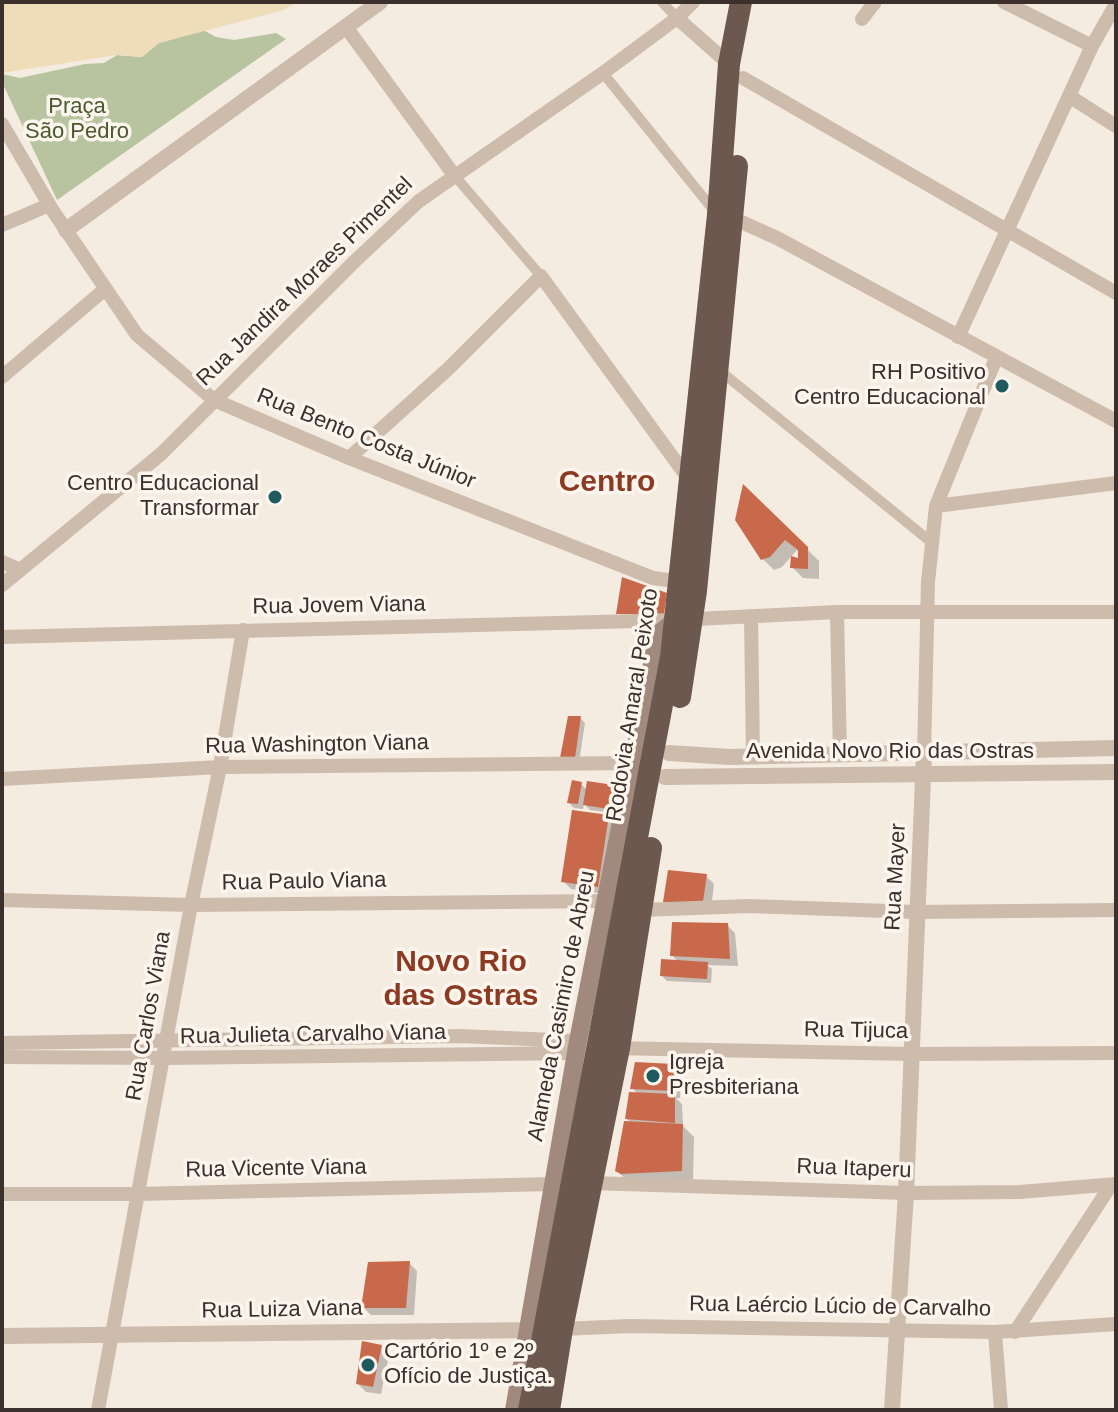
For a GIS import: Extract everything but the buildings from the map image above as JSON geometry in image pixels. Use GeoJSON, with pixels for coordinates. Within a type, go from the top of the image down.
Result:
{"type":"FeatureCollection","features":[{"type":"Feature","properties":{"kind":"highway","name":"Rodovia Amaral Peixoto"},"geometry":{"type":"LineString","coordinates":[[549,1410],[544,1330],[591,1183],[619,1048],[669,753],[688,577],[719,370],[741,2]]}},
{"type":"Feature","properties":{"kind":"highway","name":"Rodovia Amaral Peixoto"},"geometry":{"type":"LineString","coordinates":[[736,71],[754,2]]}},
{"type":"Feature","properties":{"kind":"highway","name":"Rodovia Amaral Peixoto"},"geometry":{"type":"LineString","coordinates":[[688,577],[690,481],[726,216]]}},
{"type":"Feature","properties":{"kind":"highway","name":"Rodovia Amaral Peixoto"},"geometry":{"type":"LineString","coordinates":[[529,1410],[544,1330],[584,1048],[684,620]]}},
{"type":"Feature","properties":{"kind":"main road","name":"Alameda Casimiro de Abreu"},"geometry":{"type":"LineString","coordinates":[[514,1410],[544,1330],[552,1184],[584,1048],[607,901],[655,649],[662,631],[684,620]]}},
{"type":"Feature","properties":{"kind":"street"},"geometry":{"type":"LineString","coordinates":[[66,230],[380,2]]}},
{"type":"Feature","properties":{"kind":"street"},"geometry":{"type":"LineString","coordinates":[[662,2],[736,71],[1116,293]]}},
{"type":"Feature","properties":{"kind":"street","name":"Rua Jandira Moraes Pimentel"},"geometry":{"type":"LineString","coordinates":[[2,585],[161,454],[395,223],[454,175],[603,73],[677,18],[693,2]]}},
{"type":"Feature","properties":{"kind":"street"},"geometry":{"type":"LineString","coordinates":[[862,19],[875,2]]}},
{"type":"Feature","properties":{"kind":"street"},"geometry":{"type":"LineString","coordinates":[[1004,2],[1092,46]]}},
{"type":"Feature","properties":{"kind":"street"},"geometry":{"type":"LineString","coordinates":[[958,337],[1092,46],[1116,4]]}},
{"type":"Feature","properties":{"kind":"street"},"geometry":{"type":"LineString","coordinates":[[346,27],[454,175],[541,276],[690,481]]}},
{"type":"Feature","properties":{"kind":"street"},"geometry":{"type":"LineString","coordinates":[[603,73],[726,216],[777,238],[1116,421]]}},
{"type":"Feature","properties":{"kind":"street"},"geometry":{"type":"LineString","coordinates":[[1069,96],[1116,126]]}},
{"type":"Feature","properties":{"kind":"street","name":"Rua Bento Costa Júnior"},"geometry":{"type":"LineString","coordinates":[[2,124],[49,205],[137,335],[214,400],[349,458],[653,578],[668,580],[688,577]]}},
{"type":"Feature","properties":{"kind":"street"},"geometry":{"type":"LineString","coordinates":[[2,225],[49,205]]}},
{"type":"Feature","properties":{"kind":"street"},"geometry":{"type":"LineString","coordinates":[[349,458],[448,369],[541,276]]}},
{"type":"Feature","properties":{"kind":"street"},"geometry":{"type":"LineString","coordinates":[[2,377],[104,290]]}},
{"type":"Feature","properties":{"kind":"street","name":"Rua Mayer"},"geometry":{"type":"LineString","coordinates":[[892,1410],[906,1193],[931,542],[936,506],[996,358]]}},
{"type":"Feature","properties":{"kind":"street"},"geometry":{"type":"LineString","coordinates":[[719,370],[931,542]]}},
{"type":"Feature","properties":{"kind":"street"},"geometry":{"type":"LineString","coordinates":[[936,506],[1116,483]]}},
{"type":"Feature","properties":{"kind":"street"},"geometry":{"type":"LineString","coordinates":[[2,562],[20,570]]}},
{"type":"Feature","properties":{"kind":"street"},"geometry":{"type":"LineString","coordinates":[[837,612],[840,755]]}},
{"type":"Feature","properties":{"kind":"street","name":"Rua Jovem Viana"},"geometry":{"type":"LineString","coordinates":[[2,637],[684,620],[837,612],[1116,612]]}},
{"type":"Feature","properties":{"kind":"street"},"geometry":{"type":"LineString","coordinates":[[751,616],[753,757]]}},
{"type":"Feature","properties":{"kind":"street","name":"Rua Carlos Viana"},"geometry":{"type":"LineString","coordinates":[[98,1410],[191,905],[220,767],[243,630]]}},
{"type":"Feature","properties":{"kind":"street","name":"Avenida Novo Rio das Ostras"},"geometry":{"type":"LineString","coordinates":[[669,753],[753,757],[1116,748]]}},
{"type":"Feature","properties":{"kind":"street","name":"Rua Washington Viana"},"geometry":{"type":"LineString","coordinates":[[2,779],[220,767],[633,763]]}},
{"type":"Feature","properties":{"kind":"street","name":"Avenida Novo Rio das Ostras"},"geometry":{"type":"LineString","coordinates":[[665,777],[1116,772]]}},
{"type":"Feature","properties":{"kind":"street","name":"Rua Paulo Viana"},"geometry":{"type":"LineString","coordinates":[[2,900],[191,905],[607,901]]}},
{"type":"Feature","properties":{"kind":"street"},"geometry":{"type":"LineString","coordinates":[[640,910],[749,906],[916,912],[1116,910]]}},
{"type":"Feature","properties":{"kind":"street","name":"Rua Julieta Carvalho Viana"},"geometry":{"type":"LineString","coordinates":[[2,1043],[459,1036],[584,1048]]}},
{"type":"Feature","properties":{"kind":"street","name":"Rua Julieta Carvalho Viana"},"geometry":{"type":"LineString","coordinates":[[2,1057],[165,1058],[584,1048]]}},
{"type":"Feature","properties":{"kind":"street","name":"Rua Tijuca"},"geometry":{"type":"LineString","coordinates":[[584,1048],[912,1054],[1116,1053]]}},
{"type":"Feature","properties":{"kind":"street","name":"Rua Itaperu"},"geometry":{"type":"LineString","coordinates":[[591,1183],[906,1193],[1020,1192],[1114,1184]]}},
{"type":"Feature","properties":{"kind":"street","name":"Rua Vicente Viana"},"geometry":{"type":"LineString","coordinates":[[2,1194],[137,1194],[552,1184]]}},
{"type":"Feature","properties":{"kind":"street"},"geometry":{"type":"LineString","coordinates":[[1015,1332],[1114,1184]]}},
{"type":"Feature","properties":{"kind":"street","name":"Rua Laércio Lúcio de Carvalho"},"geometry":{"type":"LineString","coordinates":[[544,1330],[630,1326],[1015,1332],[1116,1324]]}},
{"type":"Feature","properties":{"kind":"street","name":"Rua Luiza Viana"},"geometry":{"type":"LineString","coordinates":[[2,1336],[544,1330]]}},
{"type":"Feature","properties":{"kind":"street"},"geometry":{"type":"LineString","coordinates":[[995,1332],[1001,1410]]}},
{"type":"Feature","properties":{"kind":"green space","name":"Praça São Pedro"},"geometry":{"type":"Polygon","coordinates":[[[203,30],[216,37],[234,40],[276,33],[286,39],[57,200],[2,82],[2,74],[20,78],[104,63],[117,55],[142,57],[159,43],[203,30]]]}},
{"type":"Feature","properties":{"kind":"sand"},"geometry":{"type":"Polygon","coordinates":[[[2,2],[297,2],[284,10],[159,43],[142,57],[116,55],[2,73],[2,2]]]}},
{"type":"Feature","properties":{"kind":"place","name":"RH Positivo Centro Educacional"},"geometry":{"type":"Point","coordinates":[1002,386]}},
{"type":"Feature","properties":{"kind":"place","name":"Centro Educacional Transformar"},"geometry":{"type":"Point","coordinates":[275,497]}},
{"type":"Feature","properties":{"kind":"place","name":"Igreja Presbiteriana"},"geometry":{"type":"Point","coordinates":[653,1076]}},
{"type":"Feature","properties":{"kind":"place","name":"Cartório 1º e 2º Ofício de Justiça."},"geometry":{"type":"Point","coordinates":[368,1365]}},
{"type":"Feature","properties":{"kind":"district","name":"Centro"},"geometry":{"type":"Point","coordinates":[607,483]}},
{"type":"Feature","properties":{"kind":"district","name":"Novo Rio das Ostras"},"geometry":{"type":"Point","coordinates":[461,980]}}]}
